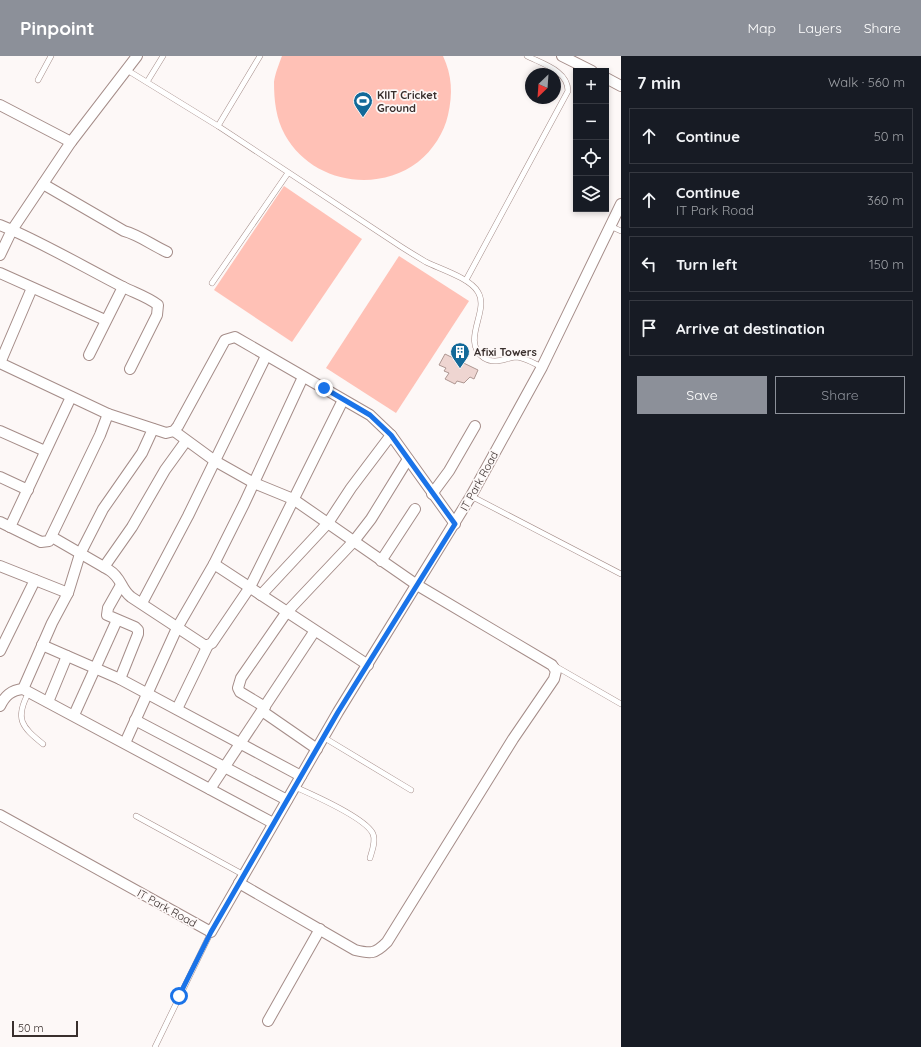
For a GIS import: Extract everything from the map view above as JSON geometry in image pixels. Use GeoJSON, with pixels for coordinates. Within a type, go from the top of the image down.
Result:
{"type":"FeatureCollection","features":[{"type":"Feature","properties":{"kind":"street"},"geometry":{"type":"LineString","coordinates":[[0,255],[12,230],[43,184],[72,142],[137,56]]}},
{"type":"Feature","properties":{"kind":"street"},"geometry":{"type":"LineString","coordinates":[[562,56],[586,68]]}},
{"type":"Feature","properties":{"kind":"street"},"geometry":{"type":"LineString","coordinates":[[609,80],[621,86]]}},
{"type":"Feature","properties":{"kind":"street"},"geometry":{"type":"LineString","coordinates":[[0,105],[72,142]]}},
{"type":"Feature","properties":{"kind":"street"},"geometry":{"type":"LineString","coordinates":[[43,184],[124,231],[134,234],[140,239],[166,252]]}},
{"type":"Feature","properties":{"kind":"street","name":"IT Park Road"},"geometry":{"type":"LineString","coordinates":[[0,815],[211,932],[323,737],[471,496],[542,367],[621,204]]}},
{"type":"Feature","properties":{"kind":"street"},"geometry":{"type":"LineString","coordinates":[[0,225],[60,252],[123,287],[152,300],[158,305],[158,310],[130,369]]}},
{"type":"Feature","properties":{"kind":"street"},"geometry":{"type":"LineString","coordinates":[[0,273],[105,320]]}},
{"type":"Feature","properties":{"kind":"street"},"geometry":{"type":"LineString","coordinates":[[89,355],[105,320],[123,287]]}},
{"type":"Feature","properties":{"kind":"street"},"geometry":{"type":"LineString","coordinates":[[32,288],[0,363],[108,414],[166,433],[174,431],[226,340],[230,337],[235,337],[370,415],[391,435],[455,524]]}},
{"type":"Feature","properties":{"kind":"street"},"geometry":{"type":"LineString","coordinates":[[142,603],[215,461],[266,356]]}},
{"type":"Feature","properties":{"kind":"street"},"geometry":{"type":"LineString","coordinates":[[125,743],[177,628],[214,564],[254,483],[303,377]]}},
{"type":"Feature","properties":{"kind":"street"},"geometry":{"type":"LineString","coordinates":[[10,527],[71,396]]}},
{"type":"Feature","properties":{"kind":"street"},"geometry":{"type":"LineString","coordinates":[[177,709],[208,645],[212,643],[250,587],[343,400]]}},
{"type":"Feature","properties":{"kind":"street"},"geometry":{"type":"LineString","coordinates":[[0,522],[41,542],[46,542],[52,537],[108,414]]}},
{"type":"Feature","properties":{"kind":"street"},"geometry":{"type":"LineString","coordinates":[[432,494],[449,471],[475,426]]}},
{"type":"Feature","properties":{"kind":"street"},"geometry":{"type":"LineString","coordinates":[[26,691],[42,645],[68,593],[80,554],[103,509],[142,453],[153,429]]}},
{"type":"Feature","properties":{"kind":"street"},"geometry":{"type":"LineString","coordinates":[[0,430],[45,451]]}},
{"type":"Feature","properties":{"kind":"street"},"geometry":{"type":"LineString","coordinates":[[174,431],[215,461],[254,483],[293,499],[417,585],[552,665],[556,671],[554,679],[513,739],[387,942],[380,949],[370,954],[355,950],[320,930],[241,879]]}},
{"type":"Feature","properties":{"kind":"street"},"geometry":{"type":"LineString","coordinates":[[261,594],[328,523],[355,482],[391,435]]}},
{"type":"Feature","properties":{"kind":"street"},"geometry":{"type":"LineString","coordinates":[[104,567],[132,527],[165,470],[186,441]]}},
{"type":"Feature","properties":{"kind":"street"},"geometry":{"type":"LineString","coordinates":[[317,749],[240,692],[238,684],[286,613],[354,541],[371,520],[408,459]]}},
{"type":"Feature","properties":{"kind":"street"},"geometry":{"type":"LineString","coordinates":[[0,477],[28,490]]}},
{"type":"Feature","properties":{"kind":"street"},"geometry":{"type":"LineString","coordinates":[[381,561],[415,508]]}},
{"type":"Feature","properties":{"kind":"street"},"geometry":{"type":"LineString","coordinates":[[52,537],[117,575],[126,592],[177,628],[204,645],[208,645]]}},
{"type":"Feature","properties":{"kind":"street"},"geometry":{"type":"LineString","coordinates":[[214,564],[261,594],[314,632],[368,665]]}},
{"type":"Feature","properties":{"kind":"street"},"geometry":{"type":"LineString","coordinates":[[0,566],[68,593]]}},
{"type":"Feature","properties":{"kind":"street"},"geometry":{"type":"LineString","coordinates":[[0,651],[35,580]]}},
{"type":"Feature","properties":{"kind":"street"},"geometry":{"type":"LineString","coordinates":[[120,679],[138,634],[138,630],[110,616],[107,611],[122,585]]}},
{"type":"Feature","properties":{"kind":"street"},"geometry":{"type":"LineString","coordinates":[[74,715],[117,620]]}},
{"type":"Feature","properties":{"kind":"street"},"geometry":{"type":"LineString","coordinates":[[210,789],[314,632]]}},
{"type":"Feature","properties":{"kind":"street"},"geometry":{"type":"LineString","coordinates":[[42,645],[120,679],[148,693],[301,776]]}},
{"type":"Feature","properties":{"kind":"street"},"geometry":{"type":"LineString","coordinates":[[48,702],[67,656]]}},
{"type":"Feature","properties":{"kind":"street"},"geometry":{"type":"LineString","coordinates":[[1,700],[12,692],[26,691],[74,715],[273,823]]}},
{"type":"Feature","properties":{"kind":"street"},"geometry":{"type":"LineString","coordinates":[[135,720],[287,800]]}},
{"type":"Feature","properties":{"kind":"street"},"geometry":{"type":"LineString","coordinates":[[268,1022],[320,930]]}},
{"type":"Feature","properties":{"kind":"lane"},"geometry":{"type":"LineString","coordinates":[[38,80],[51,56]]}},
{"type":"Feature","properties":{"kind":"lane"},"geometry":{"type":"LineString","coordinates":[[148,82],[163,56]]}},
{"type":"Feature","properties":{"kind":"lane"},"geometry":{"type":"LineString","coordinates":[[218,126],[260,56]]}},
{"type":"Feature","properties":{"kind":"lane"},"geometry":{"type":"LineString","coordinates":[[466,280],[568,91],[566,78],[558,72],[527,56]]}},
{"type":"Feature","properties":{"kind":"lane"},"geometry":{"type":"LineString","coordinates":[[127,70],[218,126],[425,261],[466,280],[477,290],[481,298],[474,340],[477,350],[484,358],[494,362],[517,357],[542,367]]}},
{"type":"Feature","properties":{"kind":"lane"},"geometry":{"type":"LineString","coordinates":[[212,283],[288,173]]}},
{"type":"Feature","properties":{"kind":"lane"},"geometry":{"type":"LineString","coordinates":[[610,226],[621,231]]}},
{"type":"Feature","properties":{"kind":"lane"},"geometry":{"type":"LineString","coordinates":[[471,496],[621,574]]}},
{"type":"Feature","properties":{"kind":"lane"},"geometry":{"type":"LineString","coordinates":[[552,665],[621,704]]}},
{"type":"Feature","properties":{"kind":"lane"},"geometry":{"type":"LineString","coordinates":[[26,691],[20,712],[22,721],[25,728],[44,744]]}},
{"type":"Feature","properties":{"kind":"lane"},"geometry":{"type":"LineString","coordinates":[[323,737],[411,790]]}},
{"type":"Feature","properties":{"kind":"lane"},"geometry":{"type":"LineString","coordinates":[[295,787],[322,799],[363,823],[373,834],[374,842],[370,858]]}},
{"type":"Feature","properties":{"kind":"lane"},"geometry":{"type":"LineString","coordinates":[[136,816],[241,879]]}},
{"type":"Feature","properties":{"kind":"lane"},"geometry":{"type":"LineString","coordinates":[[155,1047],[211,932]]}},
{"type":"Feature","properties":{"kind":"shaded area","name":"KIIT Cricket Ground"},"geometry":{"type":"Polygon","coordinates":[[[282,56],[443,56],[451,85],[450,107],[444,128],[437,141],[428,152],[418,162],[401,172],[383,178],[364,180],[346,178],[327,173],[311,164],[296,151],[285,135],[279,122],[274,96],[274,82],[282,56]]]}},
{"type":"Feature","properties":{"kind":"shaded area"},"geometry":{"type":"Polygon","coordinates":[[[284,186],[362,239],[292,342],[214,290],[284,186]]]}},
{"type":"Feature","properties":{"kind":"shaded area"},"geometry":{"type":"Polygon","coordinates":[[[399,256],[469,301],[396,413],[326,368],[399,256]]]}},
{"type":"Feature","properties":{"kind":"building","name":"Afixi Towers"},"geometry":{"type":"Polygon","coordinates":[[[445,354],[478,370],[474,379],[470,377],[464,383],[457,381],[455,384],[445,379],[449,373],[444,371],[446,368],[439,365],[445,354]]]}},
{"type":"Feature","properties":{"kind":"place","name":"KIIT Cricket Ground"},"geometry":{"type":"Point","coordinates":[363,118]}},
{"type":"Feature","properties":{"kind":"place","name":"Afixi Towers"},"geometry":{"type":"Point","coordinates":[460,369]}},
{"type":"Feature","properties":{"kind":"route"},"geometry":{"type":"LineString","coordinates":[[179,996],[211,932],[273,823],[338,712],[455,524],[391,435],[370,415],[324,388]]}}]}
